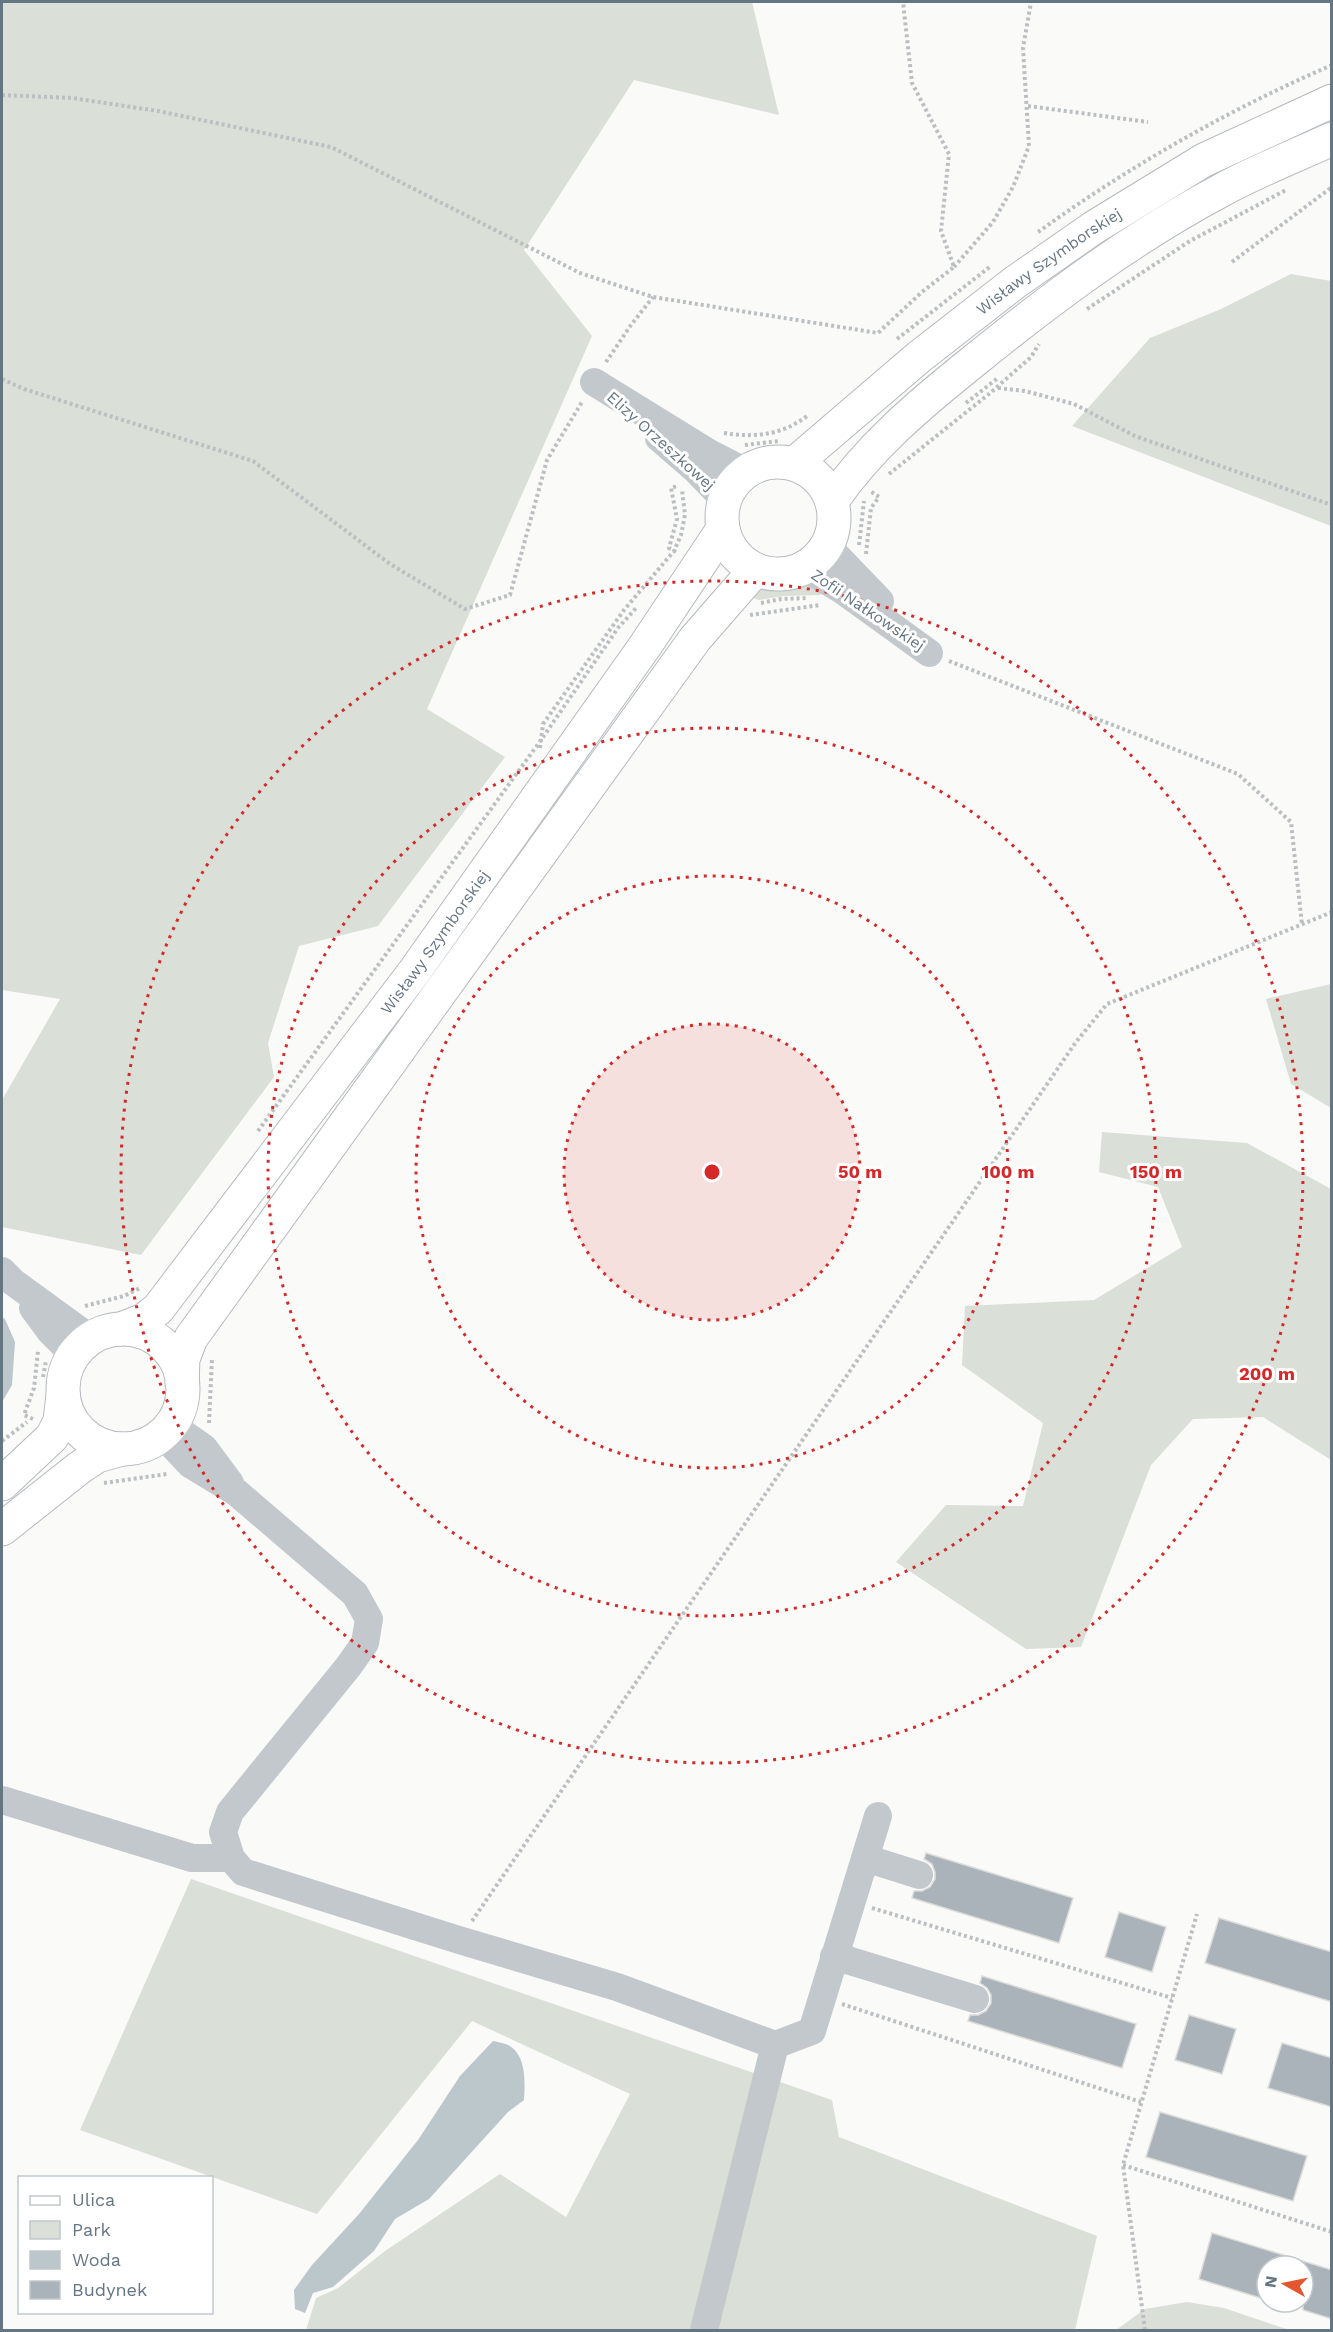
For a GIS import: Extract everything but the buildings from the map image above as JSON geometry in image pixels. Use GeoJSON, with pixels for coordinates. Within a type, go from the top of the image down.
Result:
{"type":"FeatureCollection","features":[{"type":"Feature","properties":{"kind":"main road","name":"Wisławy Szymborskiej"},"geometry":{"type":"LineString","coordinates":[[794,464],[919,357],[1014,283],[1093,228],[1204,160],[1332,100]]}},
{"type":"Feature","properties":{"kind":"main road","name":"Wisławy Szymborskiej"},"geometry":{"type":"LineString","coordinates":[[832,501],[850,474],[894,428],[1028,317],[1122,249],[1221,190],[1332,139]]}},
{"type":"Feature","properties":{"kind":"main road"},"geometry":{"type":"LineString","coordinates":[[777,462],[794,464],[804,468],[821,482],[832,501],[833,531],[814,570],[772,574],[755,570],[734,553],[724,514],[734,484],[746,472],[761,465],[777,462]]}},
{"type":"Feature","properties":{"kind":"main road","name":"Wisławy Szymborskiej"},"geometry":{"type":"LineString","coordinates":[[94,1328],[144,1320],[158,1309],[421,962],[645,646],[724,514]]}},
{"type":"Feature","properties":{"kind":"main road"},"geometry":{"type":"LineString","coordinates":[[2,1529],[97,1456],[141,1446],[166,1429],[178,1412],[182,1398],[183,1359],[191,1338],[694,639],[755,570]]}},
{"type":"Feature","properties":{"kind":"main road"},"geometry":{"type":"LineString","coordinates":[[2,1484],[52,1437],[60,1421],[65,1374],[94,1328],[143,1332],[163,1344],[176,1362],[182,1383]]}},
{"type":"Feature","properties":{"kind":"main road"},"geometry":{"type":"LineString","coordinates":[[63,1395],[69,1416],[83,1433],[101,1445],[122,1449]]}},
{"type":"Feature","properties":{"kind":"street","name":"Elizy Orzeszkowej"},"geometry":{"type":"LineString","coordinates":[[594,382],[709,453],[746,472]]}},
{"type":"Feature","properties":{"kind":"street","name":"Elizy Orzeszkowej"},"geometry":{"type":"LineString","coordinates":[[594,382],[696,470],[724,514]]}},
{"type":"Feature","properties":{"kind":"street","name":"Zofii Nałkowskiej"},"geometry":{"type":"LineString","coordinates":[[814,570],[929,652]]}},
{"type":"Feature","properties":{"kind":"street"},"geometry":{"type":"LineString","coordinates":[[7,1277],[94,1328]]}},
{"type":"Feature","properties":{"kind":"street"},"geometry":{"type":"LineString","coordinates":[[166,1429],[190,1464],[237,1492],[355,1594],[369,1619],[365,1643],[348,1667],[230,1812],[223,1832],[231,1858],[243,1872],[617,1987],[775,2045],[812,2031],[878,1816]]}},
{"type":"Feature","properties":{"kind":"street"},"geometry":{"type":"LineString","coordinates":[[2,1800],[192,1858],[231,1858]]}},
{"type":"Feature","properties":{"kind":"street"},"geometry":{"type":"LineString","coordinates":[[865,1858],[919,1875]]}},
{"type":"Feature","properties":{"kind":"street"},"geometry":{"type":"LineString","coordinates":[[834,1956],[975,1999]]}},
{"type":"Feature","properties":{"kind":"street"},"geometry":{"type":"LineString","coordinates":[[704,2331],[775,2045]]}},
{"type":"Feature","properties":{"kind":"path"},"geometry":{"type":"LineString","coordinates":[[903,2],[912,83],[949,154],[941,231],[954,267]]}},
{"type":"Feature","properties":{"kind":"path"},"geometry":{"type":"LineString","coordinates":[[2,95],[72,98],[158,111],[330,147],[580,273],[653,297],[878,333],[922,292],[954,267],[993,222],[1013,187],[1029,146],[1023,48],[1031,2]]}},
{"type":"Feature","properties":{"kind":"path"},"geometry":{"type":"LineString","coordinates":[[1028,105],[1148,122]]}},
{"type":"Feature","properties":{"kind":"path"},"geometry":{"type":"LineString","coordinates":[[1086,310],[1190,241],[1291,187]]}},
{"type":"Feature","properties":{"kind":"path"},"geometry":{"type":"LineString","coordinates":[[1232,262],[1332,187]]}},
{"type":"Feature","properties":{"kind":"path"},"geometry":{"type":"LineString","coordinates":[[2,379],[24,389],[253,461],[390,564],[465,609],[510,595],[547,460],[631,325],[653,297]]}},
{"type":"Feature","properties":{"kind":"path"},"geometry":{"type":"LineString","coordinates":[[883,478],[1031,357],[1042,335]]}},
{"type":"Feature","properties":{"kind":"path"},"geometry":{"type":"LineString","coordinates":[[961,408],[1039,343]]}},
{"type":"Feature","properties":{"kind":"path"},"geometry":{"type":"LineString","coordinates":[[988,386],[1025,391],[1074,404],[1135,436],[1332,505]]}},
{"type":"Feature","properties":{"kind":"path"},"geometry":{"type":"LineString","coordinates":[[858,552],[866,489],[872,481]]}},
{"type":"Feature","properties":{"kind":"path"},"geometry":{"type":"LineString","coordinates":[[539,751],[543,724],[624,610],[674,551],[681,535],[685,515],[684,496],[680,485],[671,488],[678,519],[669,548],[674,551]]}},
{"type":"Feature","properties":{"kind":"path"},"geometry":{"type":"LineString","coordinates":[[866,489],[876,487]]}},
{"type":"Feature","properties":{"kind":"path"},"geometry":{"type":"LineString","coordinates":[[865,559],[871,508],[879,497],[866,489]]}},
{"type":"Feature","properties":{"kind":"path"},"geometry":{"type":"LineString","coordinates":[[673,560],[674,551]]}},
{"type":"Feature","properties":{"kind":"path"},"geometry":{"type":"LineString","coordinates":[[754,604],[782,599],[814,570]]}},
{"type":"Feature","properties":{"kind":"path"},"geometry":{"type":"LineString","coordinates":[[252,1139],[541,740],[618,628],[640,604]]}},
{"type":"Feature","properties":{"kind":"path"},"geometry":{"type":"LineString","coordinates":[[754,614],[826,604]]}},
{"type":"Feature","properties":{"kind":"path"},"geometry":{"type":"LineString","coordinates":[[929,652],[1238,774],[1291,822],[1302,925]]}},
{"type":"Feature","properties":{"kind":"path"},"geometry":{"type":"LineString","coordinates":[[459,1940],[1082,1034],[1107,1004],[1332,912]]}},
{"type":"Feature","properties":{"kind":"path"},"geometry":{"type":"LineString","coordinates":[[80,1308],[124,1296],[141,1287]]}},
{"type":"Feature","properties":{"kind":"path"},"geometry":{"type":"LineString","coordinates":[[33,1418],[24,1415],[34,1388],[39,1341]]}},
{"type":"Feature","properties":{"kind":"path"},"geometry":{"type":"LineString","coordinates":[[31,1425],[33,1418]]}},
{"type":"Feature","properties":{"kind":"path"},"geometry":{"type":"LineString","coordinates":[[2,1441],[33,1418]]}},
{"type":"Feature","properties":{"kind":"path"},"geometry":{"type":"LineString","coordinates":[[95,1485],[175,1471]]}},
{"type":"Feature","properties":{"kind":"path"},"geometry":{"type":"LineString","coordinates":[[851,1901],[1172,1998]]}},
{"type":"Feature","properties":{"kind":"path"},"geometry":{"type":"LineString","coordinates":[[1145,2331],[1123,2165],[1197,1914]]}},
{"type":"Feature","properties":{"kind":"path"},"geometry":{"type":"LineString","coordinates":[[822,1998],[1142,2102]]}},
{"type":"Feature","properties":{"kind":"path"},"geometry":{"type":"LineString","coordinates":[[1123,2165],[1332,2232]]}},
{"type":"Feature","properties":{"kind":"green space"},"geometry":{"type":"Polygon","coordinates":[[[2,2],[752,2],[779,115],[634,80],[524,250],[592,336],[427,709],[505,757],[378,926],[299,946],[268,1043],[274,1077],[141,1255],[2,1227],[2,1100],[60,999],[2,990],[2,2]]]}},
{"type":"Feature","properties":{"kind":"green space"},"geometry":{"type":"Polygon","coordinates":[[[1291,274],[1331,281],[1331,526],[1072,426],[1150,338],[1221,309],[1291,274]]]}},
{"type":"Feature","properties":{"kind":"green space"},"geometry":{"type":"Polygon","coordinates":[[[798,580],[816,584],[825,591],[820,595],[784,596],[759,600],[748,596],[761,588],[798,580]]]}},
{"type":"Feature","properties":{"kind":"green space"},"geometry":{"type":"Polygon","coordinates":[[[1332,984],[1331,1108],[1291,1084],[1266,999],[1332,984]]]}},
{"type":"Feature","properties":{"kind":"green space"},"geometry":{"type":"Polygon","coordinates":[[[1102,1132],[1247,1143],[1331,1189],[1331,1460],[1263,1417],[1193,1419],[1151,1465],[1081,1647],[1026,1649],[896,1562],[946,1505],[1023,1506],[1043,1423],[962,1365],[965,1306],[1094,1300],[1182,1247],[1158,1187],[1099,1172],[1102,1132]]]}},
{"type":"Feature","properties":{"kind":"green space"},"geometry":{"type":"Polygon","coordinates":[[[191,1879],[832,2100],[839,2137],[1097,2236],[1075,2330],[306,2330],[316,2298],[338,2288],[385,2251],[500,2174],[566,2217],[630,2094],[472,2021],[317,2214],[80,2130],[191,1879]]]}},
{"type":"Feature","properties":{"kind":"green space"},"geometry":{"type":"Polygon","coordinates":[[[1187,2302],[1224,2308],[1289,2330],[1116,2330],[1145,2309],[1187,2302]]]}},
{"type":"Feature","properties":{"kind":"water"},"geometry":{"type":"Polygon","coordinates":[[[2,1317],[15,1342],[12,1385],[2,1402],[2,1317]]]}},
{"type":"Feature","properties":{"kind":"water"},"geometry":{"type":"Polygon","coordinates":[[[493,2041],[508,2045],[519,2055],[524,2070],[524,2100],[508,2112],[429,2199],[395,2219],[374,2251],[333,2287],[313,2293],[305,2313],[295,2309],[294,2290],[312,2265],[359,2214],[418,2140],[460,2076],[493,2041]]]}}]}
